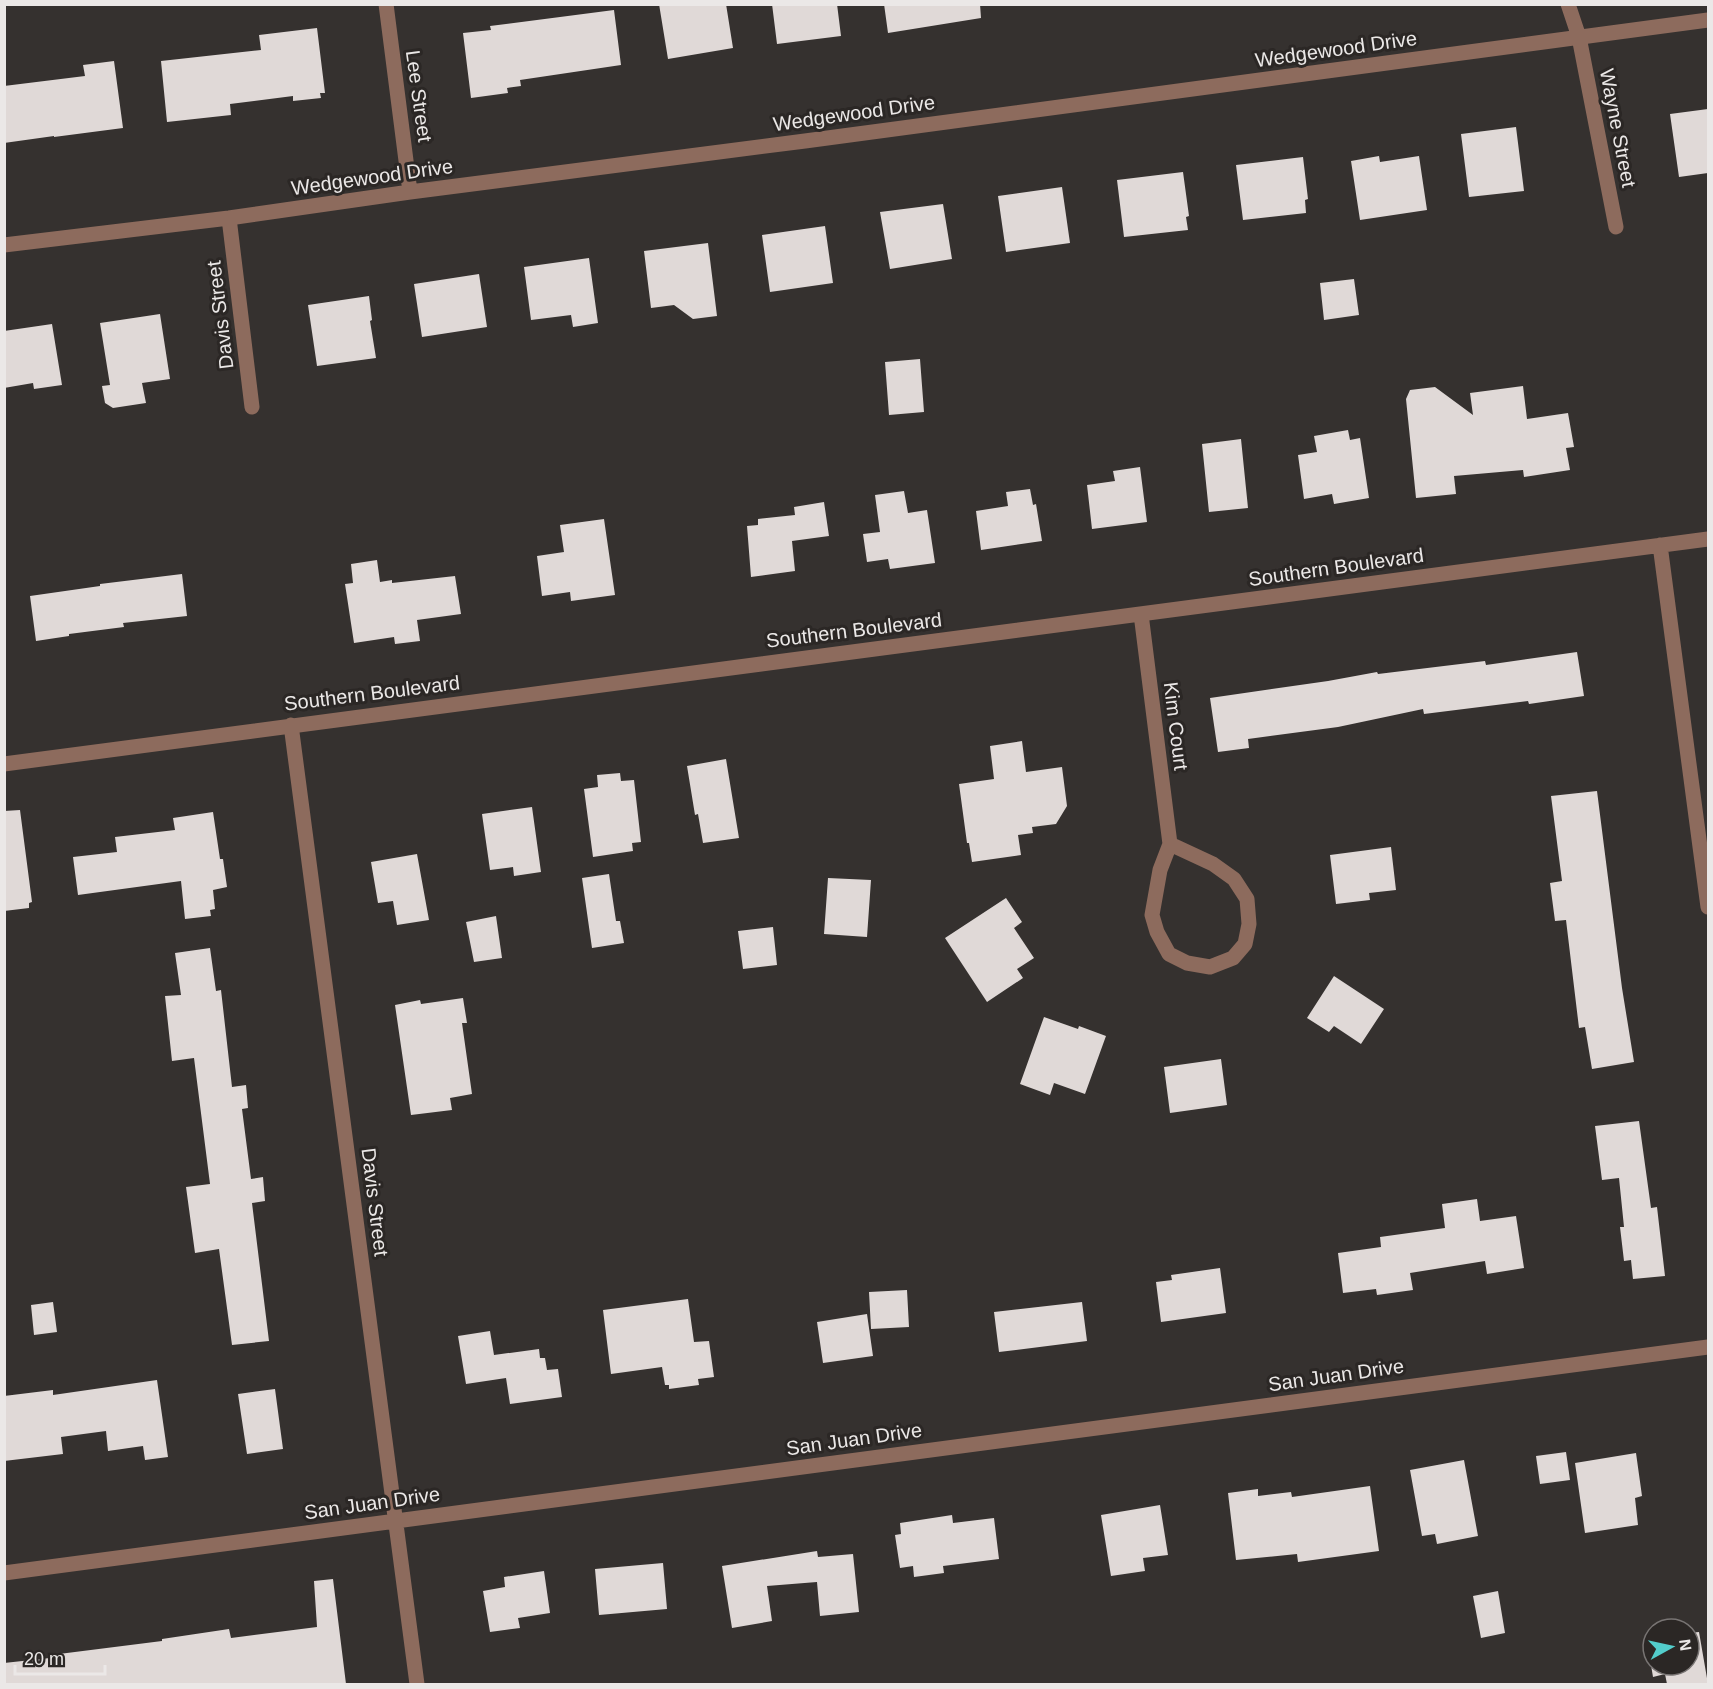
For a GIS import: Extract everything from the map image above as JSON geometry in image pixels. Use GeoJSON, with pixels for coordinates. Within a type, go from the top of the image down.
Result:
{"type":"FeatureCollection","features":[{"type":"Feature","properties":{"kind":"street","name":"Lee Street"},"geometry":{"type":"LineString","coordinates":[[386,4],[410,192]]}},
{"type":"Feature","properties":{"kind":"street","name":"Wayne Street"},"geometry":{"type":"LineString","coordinates":[[1568,4],[1579,37],[1616,227]]}},
{"type":"Feature","properties":{"kind":"street","name":"Wedgewood Drive"},"geometry":{"type":"LineString","coordinates":[[4,244],[229,218],[1708,20]]}},
{"type":"Feature","properties":{"kind":"street","name":"Davis Street"},"geometry":{"type":"LineString","coordinates":[[229,218],[252,407]]}},
{"type":"Feature","properties":{"kind":"street","name":"Southern Boulevard"},"geometry":{"type":"LineString","coordinates":[[4,764],[1708,539]]}},
{"type":"Feature","properties":{"kind":"street"},"geometry":{"type":"LineString","coordinates":[[1660,545],[1708,907]]}},
{"type":"Feature","properties":{"kind":"street","name":"Kim Court"},"geometry":{"type":"LineString","coordinates":[[1142,614],[1170,844],[1160,870],[1152,915],[1157,932],[1169,954],[1187,963],[1210,967],[1233,958],[1245,944],[1249,924],[1247,899],[1234,879],[1213,864],[1170,844]]}},
{"type":"Feature","properties":{"kind":"street","name":"Davis Street"},"geometry":{"type":"LineString","coordinates":[[291,725],[417,1684]]}},
{"type":"Feature","properties":{"kind":"street","name":"San Juan Drive"},"geometry":{"type":"LineString","coordinates":[[4,1573],[1708,1347]]}},
{"type":"Feature","properties":{"kind":"building"},"geometry":{"type":"Polygon","coordinates":[[[659,4],[726,4],[733,48],[668,59],[659,4]]]}},
{"type":"Feature","properties":{"kind":"building"},"geometry":{"type":"Polygon","coordinates":[[[772,4],[837,4],[841,36],[777,44],[772,4]]]}},
{"type":"Feature","properties":{"kind":"building"},"geometry":{"type":"Polygon","coordinates":[[[884,4],[980,4],[981,18],[888,33],[884,4]]]}},
{"type":"Feature","properties":{"kind":"building"},"geometry":{"type":"Polygon","coordinates":[[[614,10],[621,65],[520,80],[521,86],[507,88],[508,93],[471,98],[463,33],[491,30],[490,26],[614,10]]]}},
{"type":"Feature","properties":{"kind":"building"},"geometry":{"type":"Polygon","coordinates":[[[317,28],[325,93],[320,93],[321,98],[293,101],[293,96],[230,104],[231,115],[167,122],[161,61],[261,50],[259,35],[317,28]]]}},
{"type":"Feature","properties":{"kind":"building"},"geometry":{"type":"Polygon","coordinates":[[[114,61],[123,128],[4,143],[4,86],[85,76],[83,65],[114,61]]]}},
{"type":"Feature","properties":{"kind":"building"},"geometry":{"type":"Polygon","coordinates":[[[1708,109],[1708,173],[1679,177],[1670,114],[1708,109]]]}},
{"type":"Feature","properties":{"kind":"building"},"geometry":{"type":"Polygon","coordinates":[[[1516,127],[1524,191],[1469,197],[1461,134],[1516,127]]]}},
{"type":"Feature","properties":{"kind":"building"},"geometry":{"type":"Polygon","coordinates":[[[1379,156],[1380,162],[1419,156],[1427,210],[1360,220],[1351,161],[1379,156]]]}},
{"type":"Feature","properties":{"kind":"building"},"geometry":{"type":"Polygon","coordinates":[[[1303,157],[1308,199],[1305,200],[1306,213],[1243,220],[1236,165],[1303,157]]]}},
{"type":"Feature","properties":{"kind":"building"},"geometry":{"type":"Polygon","coordinates":[[[1183,172],[1189,216],[1186,217],[1188,230],[1124,237],[1117,180],[1183,172]]]}},
{"type":"Feature","properties":{"kind":"building"},"geometry":{"type":"Polygon","coordinates":[[[1062,187],[1070,243],[1006,252],[998,196],[1062,187]]]}},
{"type":"Feature","properties":{"kind":"building"},"geometry":{"type":"Polygon","coordinates":[[[943,204],[952,259],[890,269],[880,212],[943,204]]]}},
{"type":"Feature","properties":{"kind":"building"},"geometry":{"type":"Polygon","coordinates":[[[825,226],[833,283],[770,292],[762,235],[825,226]]]}},
{"type":"Feature","properties":{"kind":"building"},"geometry":{"type":"Polygon","coordinates":[[[708,243],[717,316],[693,319],[674,305],[651,308],[644,251],[708,243]]]}},
{"type":"Feature","properties":{"kind":"building"},"geometry":{"type":"Polygon","coordinates":[[[589,258],[598,323],[573,327],[571,315],[531,320],[524,267],[589,258]]]}},
{"type":"Feature","properties":{"kind":"building"},"geometry":{"type":"Polygon","coordinates":[[[479,274],[487,327],[422,337],[414,284],[479,274]]]}},
{"type":"Feature","properties":{"kind":"building"},"geometry":{"type":"Polygon","coordinates":[[[1354,279],[1359,315],[1324,320],[1320,283],[1354,279]]]}},
{"type":"Feature","properties":{"kind":"building"},"geometry":{"type":"Polygon","coordinates":[[[369,296],[372,320],[370,321],[376,358],[317,366],[308,305],[369,296]]]}},
{"type":"Feature","properties":{"kind":"building"},"geometry":{"type":"Polygon","coordinates":[[[160,314],[170,379],[142,383],[146,403],[113,408],[105,403],[102,386],[110,385],[100,323],[160,314]]]}},
{"type":"Feature","properties":{"kind":"building"},"geometry":{"type":"Polygon","coordinates":[[[52,324],[62,385],[34,389],[33,383],[4,388],[4,331],[52,324]]]}},
{"type":"Feature","properties":{"kind":"building"},"geometry":{"type":"Polygon","coordinates":[[[920,359],[924,412],[889,415],[885,362],[920,359]]]}},
{"type":"Feature","properties":{"kind":"building"},"geometry":{"type":"Polygon","coordinates":[[[1523,386],[1527,419],[1568,413],[1574,447],[1566,448],[1570,470],[1524,477],[1523,470],[1454,476],[1456,494],[1416,498],[1406,399],[1410,390],[1435,387],[1473,415],[1470,393],[1523,386]]]}},
{"type":"Feature","properties":{"kind":"building"},"geometry":{"type":"Polygon","coordinates":[[[1348,430],[1350,440],[1360,438],[1369,498],[1334,504],[1332,494],[1304,499],[1298,455],[1317,452],[1314,436],[1348,430]]]}},
{"type":"Feature","properties":{"kind":"building"},"geometry":{"type":"Polygon","coordinates":[[[1241,439],[1248,508],[1209,512],[1202,444],[1241,439]]]}},
{"type":"Feature","properties":{"kind":"building"},"geometry":{"type":"Polygon","coordinates":[[[1140,467],[1147,522],[1092,529],[1087,485],[1115,481],[1113,471],[1140,467]]]}},
{"type":"Feature","properties":{"kind":"building"},"geometry":{"type":"Polygon","coordinates":[[[1030,489],[1033,505],[1036,504],[1042,541],[981,550],[976,511],[1008,506],[1006,492],[1030,489]]]}},
{"type":"Feature","properties":{"kind":"building"},"geometry":{"type":"Polygon","coordinates":[[[904,491],[908,513],[927,510],[935,563],[890,569],[888,559],[867,562],[863,534],[880,532],[875,495],[904,491]]]}},
{"type":"Feature","properties":{"kind":"building"},"geometry":{"type":"Polygon","coordinates":[[[824,502],[829,536],[792,541],[795,571],[751,577],[747,526],[758,525],[758,519],[795,515],[794,507],[824,502]]]}},
{"type":"Feature","properties":{"kind":"building"},"geometry":{"type":"Polygon","coordinates":[[[604,519],[615,595],[571,601],[570,592],[542,596],[537,556],[564,552],[560,525],[604,519]]]}},
{"type":"Feature","properties":{"kind":"building"},"geometry":{"type":"Polygon","coordinates":[[[377,560],[380,582],[392,580],[392,583],[455,576],[461,614],[417,620],[420,641],[395,644],[394,637],[354,643],[345,584],[353,583],[351,564],[377,560]]]}},
{"type":"Feature","properties":{"kind":"building"},"geometry":{"type":"Polygon","coordinates":[[[182,574],[187,616],[123,623],[124,627],[36,641],[30,596],[100,586],[100,584],[182,574]]]}},
{"type":"Feature","properties":{"kind":"building"},"geometry":{"type":"Polygon","coordinates":[[[1577,652],[1584,696],[1529,704],[1528,701],[1424,714],[1423,709],[1338,727],[1248,739],[1249,748],[1218,752],[1210,698],[1377,672],[1378,674],[1485,661],[1486,665],[1577,652]]]}},
{"type":"Feature","properties":{"kind":"building"},"geometry":{"type":"Polygon","coordinates":[[[1022,741],[1026,772],[1062,767],[1067,806],[1056,824],[1032,827],[1033,833],[1018,835],[1021,855],[972,862],[969,843],[967,843],[959,784],[994,779],[990,746],[1022,741]]]}},
{"type":"Feature","properties":{"kind":"building"},"geometry":{"type":"Polygon","coordinates":[[[726,759],[739,838],[703,843],[698,814],[695,815],[687,766],[726,759]]]}},
{"type":"Feature","properties":{"kind":"building"},"geometry":{"type":"Polygon","coordinates":[[[620,773],[621,781],[634,780],[641,842],[632,843],[633,851],[593,857],[584,789],[598,787],[597,775],[620,773]]]}},
{"type":"Feature","properties":{"kind":"building"},"geometry":{"type":"Polygon","coordinates":[[[1597,791],[1622,988],[1634,1062],[1592,1069],[1585,1027],[1579,1028],[1566,920],[1555,921],[1550,883],[1562,881],[1551,796],[1597,791]]]}},
{"type":"Feature","properties":{"kind":"building"},"geometry":{"type":"Polygon","coordinates":[[[532,807],[541,872],[514,876],[513,867],[490,870],[482,814],[532,807]]]}},
{"type":"Feature","properties":{"kind":"building"},"geometry":{"type":"Polygon","coordinates":[[[20,810],[32,902],[29,903],[29,908],[4,911],[4,811],[20,810]]]}},
{"type":"Feature","properties":{"kind":"building"},"geometry":{"type":"Polygon","coordinates":[[[213,812],[227,887],[213,890],[215,909],[210,910],[211,916],[185,919],[181,881],[78,895],[73,857],[117,852],[115,837],[175,830],[173,818],[213,812]]]}},
{"type":"Feature","properties":{"kind":"building"},"geometry":{"type":"Polygon","coordinates":[[[1391,847],[1396,890],[1369,893],[1370,900],[1336,904],[1330,855],[1391,847]]]}},
{"type":"Feature","properties":{"kind":"building"},"geometry":{"type":"Polygon","coordinates":[[[417,854],[429,920],[397,925],[393,901],[378,903],[371,862],[417,854]]]}},
{"type":"Feature","properties":{"kind":"building"},"geometry":{"type":"Polygon","coordinates":[[[609,874],[616,921],[620,921],[624,943],[592,948],[582,878],[609,874]]]}},
{"type":"Feature","properties":{"kind":"building"},"geometry":{"type":"Polygon","coordinates":[[[828,878],[871,880],[867,937],[824,934],[828,878]]]}},
{"type":"Feature","properties":{"kind":"building"},"geometry":{"type":"Polygon","coordinates":[[[1006,898],[1022,922],[1014,928],[1034,958],[1017,969],[1023,978],[987,1002],[945,938],[1006,898]]]}},
{"type":"Feature","properties":{"kind":"building"},"geometry":{"type":"Polygon","coordinates":[[[496,916],[502,958],[474,962],[466,922],[496,916]]]}},
{"type":"Feature","properties":{"kind":"building"},"geometry":{"type":"Polygon","coordinates":[[[773,927],[777,965],[743,969],[738,931],[773,927]]]}},
{"type":"Feature","properties":{"kind":"building"},"geometry":{"type":"Polygon","coordinates":[[[210,948],[216,991],[221,990],[232,1087],[246,1085],[248,1108],[242,1109],[251,1179],[263,1177],[265,1201],[252,1203],[269,1341],[232,1345],[219,1249],[195,1253],[186,1187],[210,1184],[194,1058],[172,1061],[165,996],[181,995],[175,953],[210,948]]]}},
{"type":"Feature","properties":{"kind":"building"},"geometry":{"type":"Polygon","coordinates":[[[1334,976],[1384,1009],[1361,1044],[1334,1026],[1329,1032],[1307,1018],[1334,976]]]}},
{"type":"Feature","properties":{"kind":"building"},"geometry":{"type":"Polygon","coordinates":[[[463,998],[467,1023],[462,1023],[472,1094],[450,1098],[452,1110],[411,1115],[395,1005],[420,1000],[421,1004],[463,998]]]}},
{"type":"Feature","properties":{"kind":"building"},"geometry":{"type":"Polygon","coordinates":[[[1044,1017],[1106,1036],[1085,1094],[1054,1083],[1050,1095],[1020,1084],[1044,1017]]]}},
{"type":"Feature","properties":{"kind":"building"},"geometry":{"type":"Polygon","coordinates":[[[1221,1059],[1227,1105],[1170,1113],[1164,1067],[1221,1059]]]}},
{"type":"Feature","properties":{"kind":"building"},"geometry":{"type":"Polygon","coordinates":[[[1639,1121],[1651,1208],[1657,1207],[1665,1276],[1633,1279],[1631,1260],[1624,1261],[1620,1227],[1624,1227],[1619,1178],[1602,1180],[1595,1126],[1639,1121]]]}},
{"type":"Feature","properties":{"kind":"building"},"geometry":{"type":"Polygon","coordinates":[[[1477,1199],[1480,1221],[1516,1216],[1524,1268],[1487,1274],[1485,1261],[1410,1273],[1413,1290],[1377,1295],[1376,1289],[1343,1293],[1338,1253],[1381,1247],[1380,1237],[1445,1228],[1442,1204],[1477,1199]]]}},
{"type":"Feature","properties":{"kind":"building"},"geometry":{"type":"Polygon","coordinates":[[[1220,1268],[1226,1313],[1161,1322],[1156,1282],[1172,1280],[1171,1275],[1220,1268]]]}},
{"type":"Feature","properties":{"kind":"building"},"geometry":{"type":"Polygon","coordinates":[[[907,1290],[909,1327],[871,1329],[869,1292],[907,1290]]]}},
{"type":"Feature","properties":{"kind":"building"},"geometry":{"type":"Polygon","coordinates":[[[688,1299],[694,1342],[709,1341],[714,1377],[698,1379],[699,1385],[669,1389],[669,1385],[665,1385],[662,1367],[611,1374],[603,1310],[688,1299]]]}},
{"type":"Feature","properties":{"kind":"building"},"geometry":{"type":"Polygon","coordinates":[[[53,1302],[57,1332],[34,1335],[31,1305],[53,1302]]]}},
{"type":"Feature","properties":{"kind":"building"},"geometry":{"type":"Polygon","coordinates":[[[1082,1302],[1087,1341],[999,1352],[994,1312],[1082,1302]]]}},
{"type":"Feature","properties":{"kind":"building"},"geometry":{"type":"Polygon","coordinates":[[[867,1314],[873,1356],[823,1363],[817,1322],[867,1314]]]}},
{"type":"Feature","properties":{"kind":"building"},"geometry":{"type":"Polygon","coordinates":[[[490,1331],[494,1355],[539,1349],[540,1358],[545,1358],[547,1370],[558,1369],[562,1397],[510,1404],[506,1378],[466,1384],[458,1336],[490,1331]]]}},
{"type":"Feature","properties":{"kind":"building"},"geometry":{"type":"Polygon","coordinates":[[[157,1380],[168,1457],[145,1460],[143,1446],[108,1451],[106,1431],[61,1437],[63,1454],[4,1461],[4,1396],[53,1390],[53,1395],[157,1380]]]}},
{"type":"Feature","properties":{"kind":"building"},"geometry":{"type":"Polygon","coordinates":[[[275,1389],[283,1449],[247,1454],[238,1394],[275,1389]]]}},
{"type":"Feature","properties":{"kind":"building"},"geometry":{"type":"Polygon","coordinates":[[[1566,1452],[1570,1480],[1540,1484],[1536,1456],[1566,1452]]]}},
{"type":"Feature","properties":{"kind":"building"},"geometry":{"type":"Polygon","coordinates":[[[1636,1453],[1642,1496],[1635,1498],[1638,1525],[1585,1533],[1575,1463],[1636,1453]]]}},
{"type":"Feature","properties":{"kind":"building"},"geometry":{"type":"Polygon","coordinates":[[[1464,1460],[1478,1536],[1437,1544],[1435,1534],[1422,1536],[1410,1470],[1464,1460]]]}},
{"type":"Feature","properties":{"kind":"building"},"geometry":{"type":"Polygon","coordinates":[[[1370,1486],[1379,1551],[1298,1562],[1297,1554],[1236,1560],[1228,1493],[1258,1489],[1258,1496],[1291,1492],[1292,1497],[1370,1486]]]}},
{"type":"Feature","properties":{"kind":"building"},"geometry":{"type":"Polygon","coordinates":[[[1160,1505],[1168,1555],[1143,1558],[1145,1571],[1111,1576],[1101,1515],[1160,1505]]]}},
{"type":"Feature","properties":{"kind":"building"},"geometry":{"type":"Polygon","coordinates":[[[952,1515],[953,1523],[994,1518],[999,1559],[943,1566],[944,1573],[914,1577],[913,1566],[900,1568],[895,1535],[901,1534],[900,1523],[952,1515]]]}},
{"type":"Feature","properties":{"kind":"building"},"geometry":{"type":"Polygon","coordinates":[[[817,1551],[818,1557],[853,1554],[859,1612],[820,1616],[817,1582],[767,1586],[772,1621],[732,1628],[722,1566],[817,1551]]]}},
{"type":"Feature","properties":{"kind":"building"},"geometry":{"type":"Polygon","coordinates":[[[663,1563],[667,1609],[599,1615],[595,1569],[663,1563]]]}},
{"type":"Feature","properties":{"kind":"building"},"geometry":{"type":"Polygon","coordinates":[[[544,1571],[550,1613],[518,1618],[520,1628],[490,1632],[483,1591],[505,1587],[504,1577],[544,1571]]]}},
{"type":"Feature","properties":{"kind":"building"},"geometry":{"type":"Polygon","coordinates":[[[333,1579],[346,1684],[4,1684],[4,1663],[59,1657],[59,1654],[162,1641],[162,1639],[229,1629],[231,1638],[317,1627],[314,1581],[333,1579]]]}},
{"type":"Feature","properties":{"kind":"building"},"geometry":{"type":"Polygon","coordinates":[[[1498,1591],[1505,1633],[1481,1638],[1473,1596],[1498,1591]]]}},
{"type":"Feature","properties":{"kind":"building"},"geometry":{"type":"Polygon","coordinates":[[[1701,1644],[1708,1684],[1667,1684],[1666,1677],[1701,1677],[1701,1644]]]}}]}
